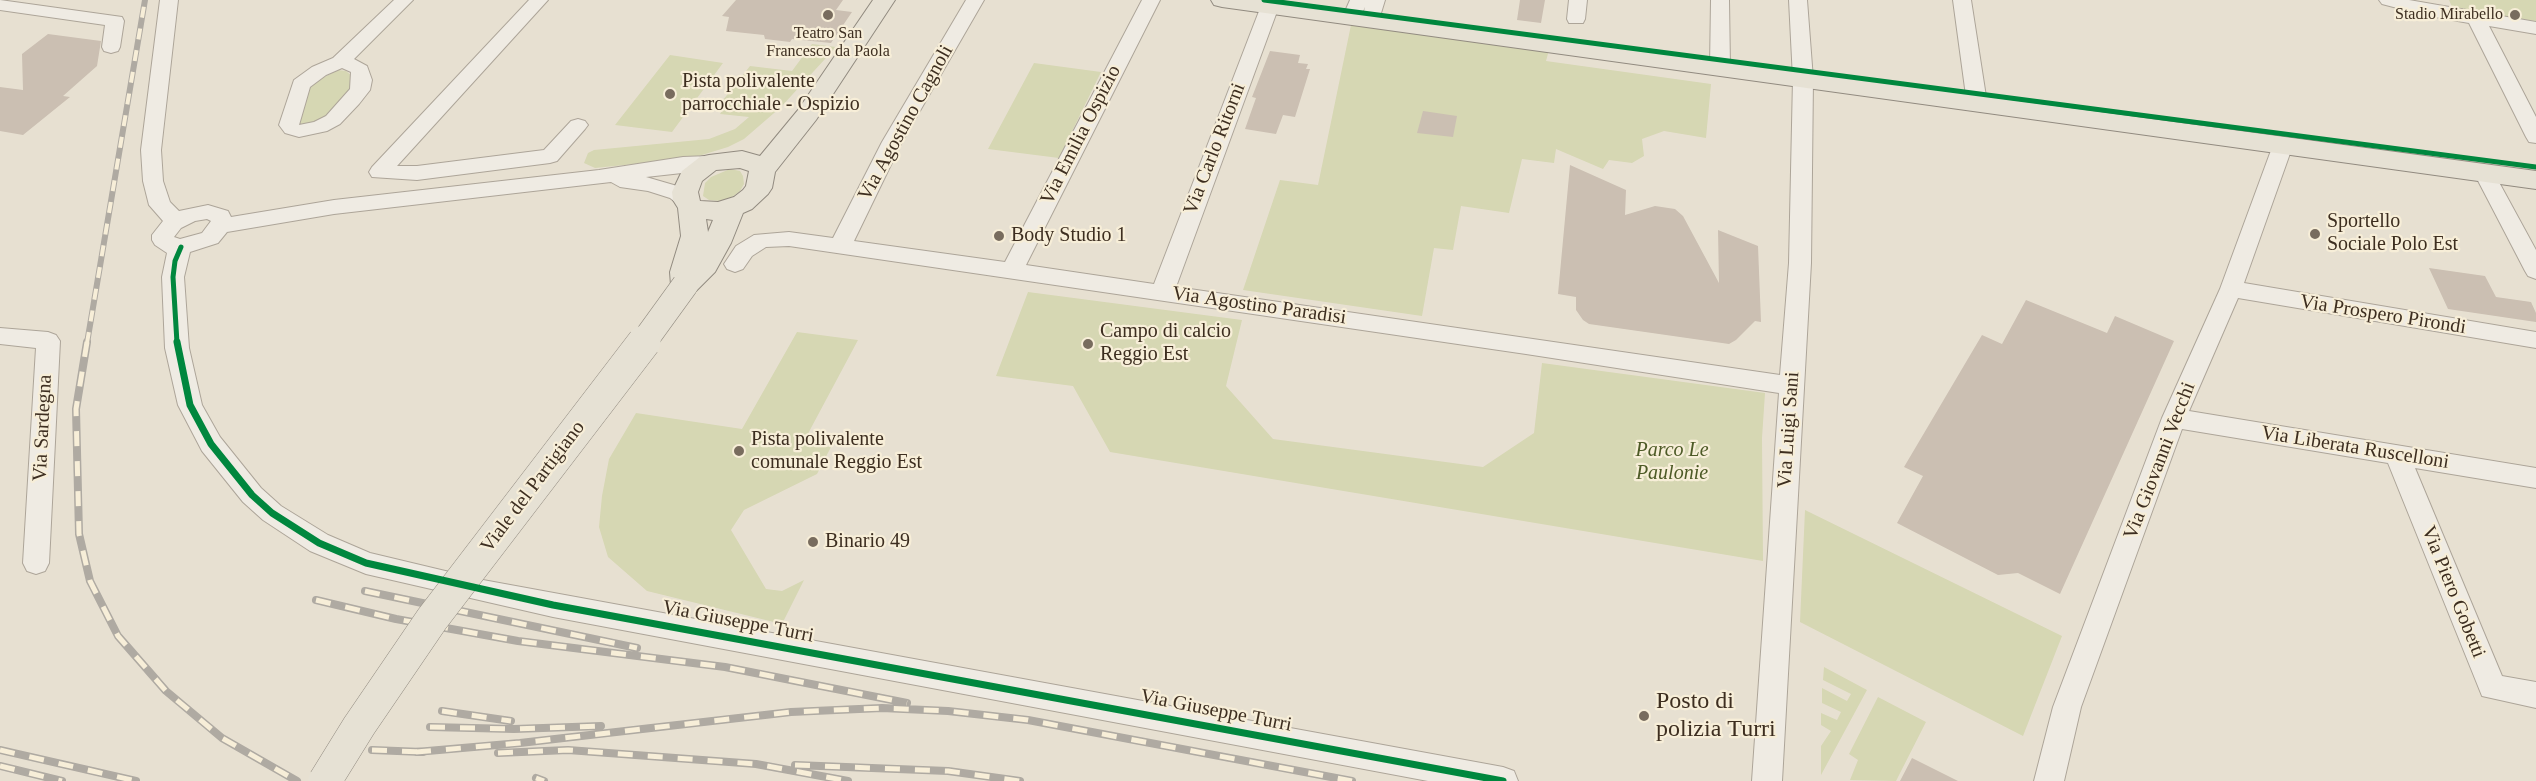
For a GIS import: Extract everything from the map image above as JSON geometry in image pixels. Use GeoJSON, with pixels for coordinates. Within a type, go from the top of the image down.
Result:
{"type":"FeatureCollection","features":[{"type":"Feature","properties":{"kind":"main road","name":"Viale del Partigiano"},"geometry":{"type":"LineString","coordinates":[[688,203],[709,211],[731,208],[752,196],[759,188],[762,171],[807,115],[884,0]]}},
{"type":"Feature","properties":{"kind":"main road"},"geometry":{"type":"LineString","coordinates":[[1222,0],[1270,6],[1364,9],[1720,67],[2536,180]]}},
{"type":"Feature","properties":{"kind":"main road","name":"Viale del Partigiano"},"geometry":{"type":"LineString","coordinates":[[685,285],[684,272],[694,236],[685,192],[692,177],[715,162],[743,151],[760,140],[827,82]]}},
{"type":"Feature","properties":{"kind":"main road","name":"Viale del Partigiano"},"geometry":{"type":"LineString","coordinates":[[715,162],[742,159],[758,165],[762,171]]}},
{"type":"Feature","properties":{"kind":"main road","name":"Viale del Partigiano"},"geometry":{"type":"LineString","coordinates":[[325,781],[358,726],[432,619],[685,285],[705,265],[731,208]]}},
{"type":"Feature","properties":{"kind":"street"},"geometry":{"type":"LineString","coordinates":[[169,0],[152,134],[152,160],[153,180],[161,207],[178,234]]}},
{"type":"Feature","properties":{"kind":"street"},"geometry":{"type":"LineString","coordinates":[[340,62],[404,0]]}},
{"type":"Feature","properties":{"kind":"street"},"geometry":{"type":"LineString","coordinates":[[539,0],[379,172],[417,173],[550,156],[578,125]]}},
{"type":"Feature","properties":{"kind":"street","name":"Via Agostino Cagnoli"},"geometry":{"type":"LineString","coordinates":[[840,246],[892,142],[975,0]]}},
{"type":"Feature","properties":{"kind":"street","name":"Via Emilia Ospizio"},"geometry":{"type":"LineString","coordinates":[[1012,271],[1151,0]]}},
{"type":"Feature","properties":{"kind":"street"},"geometry":{"type":"LineString","coordinates":[[1576,19],[1578,0]]}},
{"type":"Feature","properties":{"kind":"street"},"geometry":{"type":"LineString","coordinates":[[1720,0],[1720,67]]}},
{"type":"Feature","properties":{"kind":"street","name":"Via Luigi Sani"},"geometry":{"type":"LineString","coordinates":[[1767,781],[1800,256],[1803,78],[1798,0]]}},
{"type":"Feature","properties":{"kind":"street"},"geometry":{"type":"LineString","coordinates":[[1962,0],[1977,103]]}},
{"type":"Feature","properties":{"kind":"street"},"geometry":{"type":"LineString","coordinates":[[2388,0],[2428,5],[2476,19],[2536,28]]}},
{"type":"Feature","properties":{"kind":"street"},"geometry":{"type":"LineString","coordinates":[[0,5],[115,21],[111,47]]}},
{"type":"Feature","properties":{"kind":"street","name":"Via Carlo Ritorni"},"geometry":{"type":"LineString","coordinates":[[1162,292],[1270,6]]}},
{"type":"Feature","properties":{"kind":"street"},"geometry":{"type":"LineString","coordinates":[[2476,19],[2536,137]]}},
{"type":"Feature","properties":{"kind":"street","name":"Via Giovanni Vecchi"},"geometry":{"type":"LineString","coordinates":[[2049,781],[2067,707],[2174,418],[2231,289],[2283,145]]}},
{"type":"Feature","properties":{"kind":"street","name":"Viale del Partigiano"},"geometry":{"type":"LineString","coordinates":[[221,226],[334,207],[715,162]]}},
{"type":"Feature","properties":{"kind":"street"},"geometry":{"type":"LineString","coordinates":[[2484,173],[2536,271]]}},
{"type":"Feature","properties":{"kind":"street","name":"Viale del Partigiano"},"geometry":{"type":"LineString","coordinates":[[599,177],[650,184],[677,194],[688,203]]}},
{"type":"Feature","properties":{"kind":"street"},"geometry":{"type":"LineString","coordinates":[[208,212],[220,216],[221,226],[210,238],[178,234],[190,214],[208,212]]}},
{"type":"Feature","properties":{"kind":"street","name":"Via Giuseppe Turri"},"geometry":{"type":"LineString","coordinates":[[178,234],[173,277],[177,348],[189,405],[211,444],[247,489],[272,513],[319,543],[366,563],[553,605],[1503,781]]}},
{"type":"Feature","properties":{"kind":"street","name":"Via Agostino Paradisi"},"geometry":{"type":"LineString","coordinates":[[735,264],[744,250],[762,240],[789,239],[1793,386]]}},
{"type":"Feature","properties":{"kind":"street","name":"Via Prospero Pirondi"},"geometry":{"type":"LineString","coordinates":[[2231,289],[2536,340]]}},
{"type":"Feature","properties":{"kind":"street","name":"Via Sardegna"},"geometry":{"type":"LineString","coordinates":[[0,336],[48,341],[36,563]]}},
{"type":"Feature","properties":{"kind":"street","name":"Via Liberata Ruscelloni"},"geometry":{"type":"LineString","coordinates":[[2174,418],[2536,478]]}},
{"type":"Feature","properties":{"kind":"street","name":"Via Piero Gobetti"},"geometry":{"type":"LineString","coordinates":[[2397,455],[2492,687],[2536,695]]}},
{"type":"Feature","properties":{"kind":"green space","name":"Stadio Mirabello"},"geometry":{"type":"Polygon","coordinates":[[[2449,0],[2536,0],[2536,21],[2453,9],[2449,0]]]}},
{"type":"Feature","properties":{"kind":"green space"},"geometry":{"type":"Polygon","coordinates":[[[1351,25],[1549,50],[1546,61],[1711,84],[1706,138],[1664,131],[1642,139],[1644,156],[1632,163],[1609,160],[1603,169],[1556,149],[1554,163],[1522,159],[1509,213],[1461,206],[1453,250],[1434,248],[1422,316],[1243,290],[1280,180],[1318,185],[1351,25]]]}},
{"type":"Feature","properties":{"kind":"green space"},"geometry":{"type":"Polygon","coordinates":[[[812,44],[836,47],[781,107],[744,139],[728,147],[692,158],[595,168],[584,163],[588,153],[594,150],[709,139],[735,129],[749,117],[720,114],[729,100],[723,100],[750,66],[792,71],[812,44]]]}},
{"type":"Feature","properties":{"kind":"green space","name":"Pista polivalente parrocchiale - Ospizio"},"geometry":{"type":"Polygon","coordinates":[[[670,55],[723,63],[672,132],[615,125],[670,55]]]}},
{"type":"Feature","properties":{"kind":"green space"},"geometry":{"type":"Polygon","coordinates":[[[1034,63],[1101,72],[1059,158],[988,149],[1034,63]]]}},
{"type":"Feature","properties":{"kind":"green space"},"geometry":{"type":"Polygon","coordinates":[[[338,70],[346,71],[352,76],[350,92],[325,120],[298,125],[307,86],[338,70]]]}},
{"type":"Feature","properties":{"kind":"green space"},"geometry":{"type":"Polygon","coordinates":[[[730,169],[740,171],[743,176],[744,184],[740,191],[720,201],[709,200],[703,196],[705,183],[711,177],[730,169]]]}},
{"type":"Feature","properties":{"kind":"green space","name":"Parco Le Paulonie"},"geometry":{"type":"Polygon","coordinates":[[[1028,292],[1242,320],[1226,386],[1273,439],[1483,467],[1534,433],[1542,363],[1765,393],[1762,438],[1763,561],[1110,452],[1073,386],[996,376],[1028,292]]]}},
{"type":"Feature","properties":{"kind":"green space"},"geometry":{"type":"Polygon","coordinates":[[[797,332],[858,340],[803,443],[831,447],[817,474],[744,510],[731,530],[766,589],[782,591],[804,580],[782,624],[647,591],[608,557],[599,527],[609,459],[636,413],[742,429],[797,332]]]}},
{"type":"Feature","properties":{"kind":"green space"},"geometry":{"type":"Polygon","coordinates":[[[1805,510],[2062,636],[2023,736],[1800,622],[1805,510]]]}},
{"type":"Feature","properties":{"kind":"green space"},"geometry":{"type":"Polygon","coordinates":[[[1824,667],[1867,690],[1821,775],[1821,746],[1831,731],[1821,725],[1821,713],[1837,720],[1841,712],[1822,703],[1822,688],[1847,701],[1851,694],[1823,680],[1824,667]]]}},
{"type":"Feature","properties":{"kind":"green space"},"geometry":{"type":"Polygon","coordinates":[[[1878,697],[1926,722],[1896,781],[1850,780],[1858,760],[1849,754],[1878,697]]]}},
{"type":"Feature","properties":{"kind":"building"},"geometry":{"type":"Polygon","coordinates":[[[736,0],[843,0],[836,10],[852,12],[831,43],[792,39],[790,42],[765,39],[764,35],[726,31],[729,17],[722,16],[736,0]]]}},
{"type":"Feature","properties":{"kind":"building"},"geometry":{"type":"Polygon","coordinates":[[[1520,0],[1545,0],[1541,23],[1517,20],[1520,0]]]}},
{"type":"Feature","properties":{"kind":"building"},"geometry":{"type":"Polygon","coordinates":[[[48,34],[101,41],[97,66],[63,96],[70,97],[23,135],[0,131],[0,87],[23,90],[22,54],[48,34]]]}},
{"type":"Feature","properties":{"kind":"building"},"geometry":{"type":"Polygon","coordinates":[[[1270,51],[1300,55],[1298,63],[1308,64],[1306,69],[1310,69],[1295,117],[1283,115],[1276,134],[1245,129],[1256,98],[1252,97],[1270,51]]]}},
{"type":"Feature","properties":{"kind":"building"},"geometry":{"type":"Polygon","coordinates":[[[1423,111],[1457,116],[1453,137],[1417,133],[1423,111]]]}},
{"type":"Feature","properties":{"kind":"building"},"geometry":{"type":"Polygon","coordinates":[[[1570,165],[1626,190],[1625,215],[1655,206],[1675,209],[1683,216],[1719,283],[1718,230],[1758,246],[1761,322],[1755,321],[1729,344],[1589,324],[1583,320],[1576,310],[1576,297],[1558,294],[1570,165]]]}},
{"type":"Feature","properties":{"kind":"building"},"geometry":{"type":"Polygon","coordinates":[[[2429,268],[2485,276],[2496,297],[2531,302],[2536,313],[2536,322],[2448,309],[2429,268]]]}},
{"type":"Feature","properties":{"kind":"building"},"geometry":{"type":"Polygon","coordinates":[[[2026,300],[2107,333],[2115,316],[2174,341],[2060,594],[2018,573],[1998,575],[1897,523],[1923,476],[1904,467],[1982,335],[2002,344],[2026,300]]]}},
{"type":"Feature","properties":{"kind":"building"},"geometry":{"type":"Polygon","coordinates":[[[1912,758],[1958,781],[1900,781],[1912,758]]]}},
{"type":"Feature","properties":{"kind":"railway"},"geometry":{"type":"LineString","coordinates":[[87,343],[145,0]]}},
{"type":"Feature","properties":{"kind":"railway"},"geometry":{"type":"LineString","coordinates":[[87,342],[76,409],[79,534],[90,581],[118,636],[166,691],[222,738],[297,781]]}},
{"type":"Feature","properties":{"kind":"railway"},"geometry":{"type":"LineString","coordinates":[[365,591],[637,648]]}},
{"type":"Feature","properties":{"kind":"railway"},"geometry":{"type":"LineString","coordinates":[[316,600],[396,619],[518,641],[725,667],[907,703]]}},
{"type":"Feature","properties":{"kind":"railway"},"geometry":{"type":"LineString","coordinates":[[418,752],[520,743],[791,712],[882,708],[948,711],[1028,720],[1352,781]]}},
{"type":"Feature","properties":{"kind":"railway"},"geometry":{"type":"LineString","coordinates":[[442,711],[511,721]]}},
{"type":"Feature","properties":{"kind":"railway"},"geometry":{"type":"LineString","coordinates":[[430,727],[514,729],[601,726]]}},
{"type":"Feature","properties":{"kind":"railway"},"geometry":{"type":"LineString","coordinates":[[0,750],[136,781]]}},
{"type":"Feature","properties":{"kind":"railway"},"geometry":{"type":"LineString","coordinates":[[372,750],[418,752]]}},
{"type":"Feature","properties":{"kind":"railway"},"geometry":{"type":"LineString","coordinates":[[498,753],[568,750],[756,764],[848,781]]}},
{"type":"Feature","properties":{"kind":"railway"},"geometry":{"type":"LineString","coordinates":[[418,752],[423,752]]}},
{"type":"Feature","properties":{"kind":"railway"},"geometry":{"type":"LineString","coordinates":[[795,765],[948,771],[1020,781]]}},
{"type":"Feature","properties":{"kind":"railway"},"geometry":{"type":"LineString","coordinates":[[0,766],[62,781]]}},
{"type":"Feature","properties":{"kind":"railway"},"geometry":{"type":"LineString","coordinates":[[536,778],[544,781]]}},
{"type":"Feature","properties":{"kind":"cycle path"},"geometry":{"type":"LineString","coordinates":[[1264,0],[2536,167]]}},
{"type":"Feature","properties":{"kind":"cycle path"},"geometry":{"type":"LineString","coordinates":[[181,247],[175,261],[173,277],[177,348],[190,405],[211,444],[252,495],[272,513],[319,543],[366,563],[553,605],[1503,781]]}},
{"type":"Feature","properties":{"kind":"place","name":"Teatro San Francesco da Paola"},"geometry":{"type":"Point","coordinates":[828,15]}},
{"type":"Feature","properties":{"kind":"place","name":"Stadio Mirabello"},"geometry":{"type":"Point","coordinates":[2515,15]}},
{"type":"Feature","properties":{"kind":"place","name":"Pista polivalente parrocchiale - Ospizio"},"geometry":{"type":"Point","coordinates":[670,94]}},
{"type":"Feature","properties":{"kind":"place","name":"Sportello Sociale Polo Est"},"geometry":{"type":"Point","coordinates":[2315,234]}},
{"type":"Feature","properties":{"kind":"place","name":"Body Studio 1"},"geometry":{"type":"Point","coordinates":[999,236]}},
{"type":"Feature","properties":{"kind":"place","name":"Campo di calcio Reggio Est"},"geometry":{"type":"Point","coordinates":[1088,344]}},
{"type":"Feature","properties":{"kind":"place","name":"Pista polivalente comunale Reggio Est"},"geometry":{"type":"Point","coordinates":[739,451]}},
{"type":"Feature","properties":{"kind":"place","name":"Binario 49"},"geometry":{"type":"Point","coordinates":[813,542]}},
{"type":"Feature","properties":{"kind":"place","name":"Posto di polizia Turri"},"geometry":{"type":"Point","coordinates":[1644,716]}}]}
